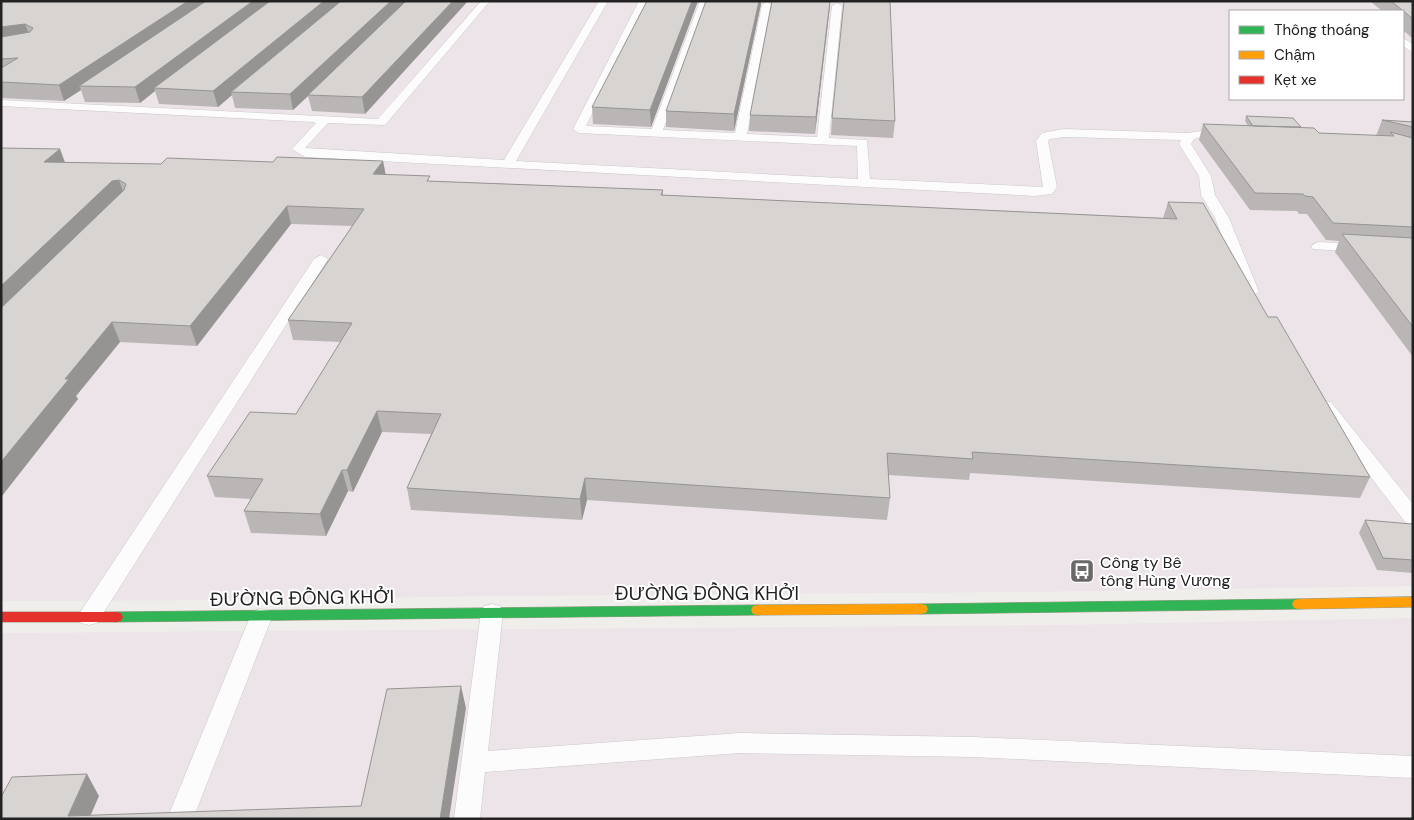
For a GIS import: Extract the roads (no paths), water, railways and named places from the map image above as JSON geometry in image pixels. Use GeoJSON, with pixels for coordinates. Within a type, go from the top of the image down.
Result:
{"type":"FeatureCollection","features":[{"type":"Feature","properties":{"kind":"main road","name":"ĐƯỜNG ĐỒNG KHỞI"},"geometry":{"type":"LineString","coordinates":[[1,617],[261,617],[492,612],[1072,608],[1413,602]]}},
{"type":"Feature","properties":{"kind":"lane"},"geometry":{"type":"LineString","coordinates":[[1,103],[381,123],[486,1]]}},
{"type":"Feature","properties":{"kind":"lane"},"geometry":{"type":"LineString","coordinates":[[508,164],[604,1]]}},
{"type":"Feature","properties":{"kind":"lane"},"geometry":{"type":"LineString","coordinates":[[644,1],[579,130],[863,143],[864,183]]}},
{"type":"Feature","properties":{"kind":"lane"},"geometry":{"type":"LineString","coordinates":[[656,133],[705,1]]}},
{"type":"Feature","properties":{"kind":"lane"},"geometry":{"type":"LineString","coordinates":[[740,137],[767,5]]}},
{"type":"Feature","properties":{"kind":"lane"},"geometry":{"type":"LineString","coordinates":[[823,141],[837,6]]}},
{"type":"Feature","properties":{"kind":"lane"},"geometry":{"type":"LineString","coordinates":[[67,106],[84,95]]}},
{"type":"Feature","properties":{"kind":"lane"},"geometry":{"type":"LineString","coordinates":[[140,110],[155,99]]}},
{"type":"Feature","properties":{"kind":"lane"},"geometry":{"type":"LineString","coordinates":[[219,114],[234,102]]}},
{"type":"Feature","properties":{"kind":"lane"},"geometry":{"type":"LineString","coordinates":[[295,118],[309,105]]}},
{"type":"Feature","properties":{"kind":"lane"},"geometry":{"type":"LineString","coordinates":[[316,120],[324,124],[298,149],[301,152],[864,183],[1047,191],[1051,187],[1042,141],[1046,136],[1064,133],[1189,137],[1195,134],[1213,134]]}},
{"type":"Feature","properties":{"kind":"lane"},"geometry":{"type":"LineString","coordinates":[[1189,137],[1185,144],[1204,176],[1208,195],[1222,218],[1239,265],[1258,303]]}},
{"type":"Feature","properties":{"kind":"lane"},"geometry":{"type":"LineString","coordinates":[[1318,246],[1375,248]]}},
{"type":"Feature","properties":{"kind":"lane"},"geometry":{"type":"LineString","coordinates":[[89,617],[321,259]]}},
{"type":"Feature","properties":{"kind":"lane"},"geometry":{"type":"LineString","coordinates":[[1316,393],[1413,518]]}},
{"type":"Feature","properties":{"kind":"lane"},"geometry":{"type":"LineString","coordinates":[[467,819],[492,612]]}},
{"type":"Feature","properties":{"kind":"lane"},"geometry":{"type":"LineString","coordinates":[[180,819],[261,617]]}},
{"type":"Feature","properties":{"kind":"lane"},"geometry":{"type":"LineString","coordinates":[[474,762],[662,746],[740,743],[973,746],[1413,767]]}},
{"type":"Feature","properties":{"kind":"place","name":"Công ty Bê tông Hùng Vương"},"geometry":{"type":"Point","coordinates":[1082,571]}}]}
